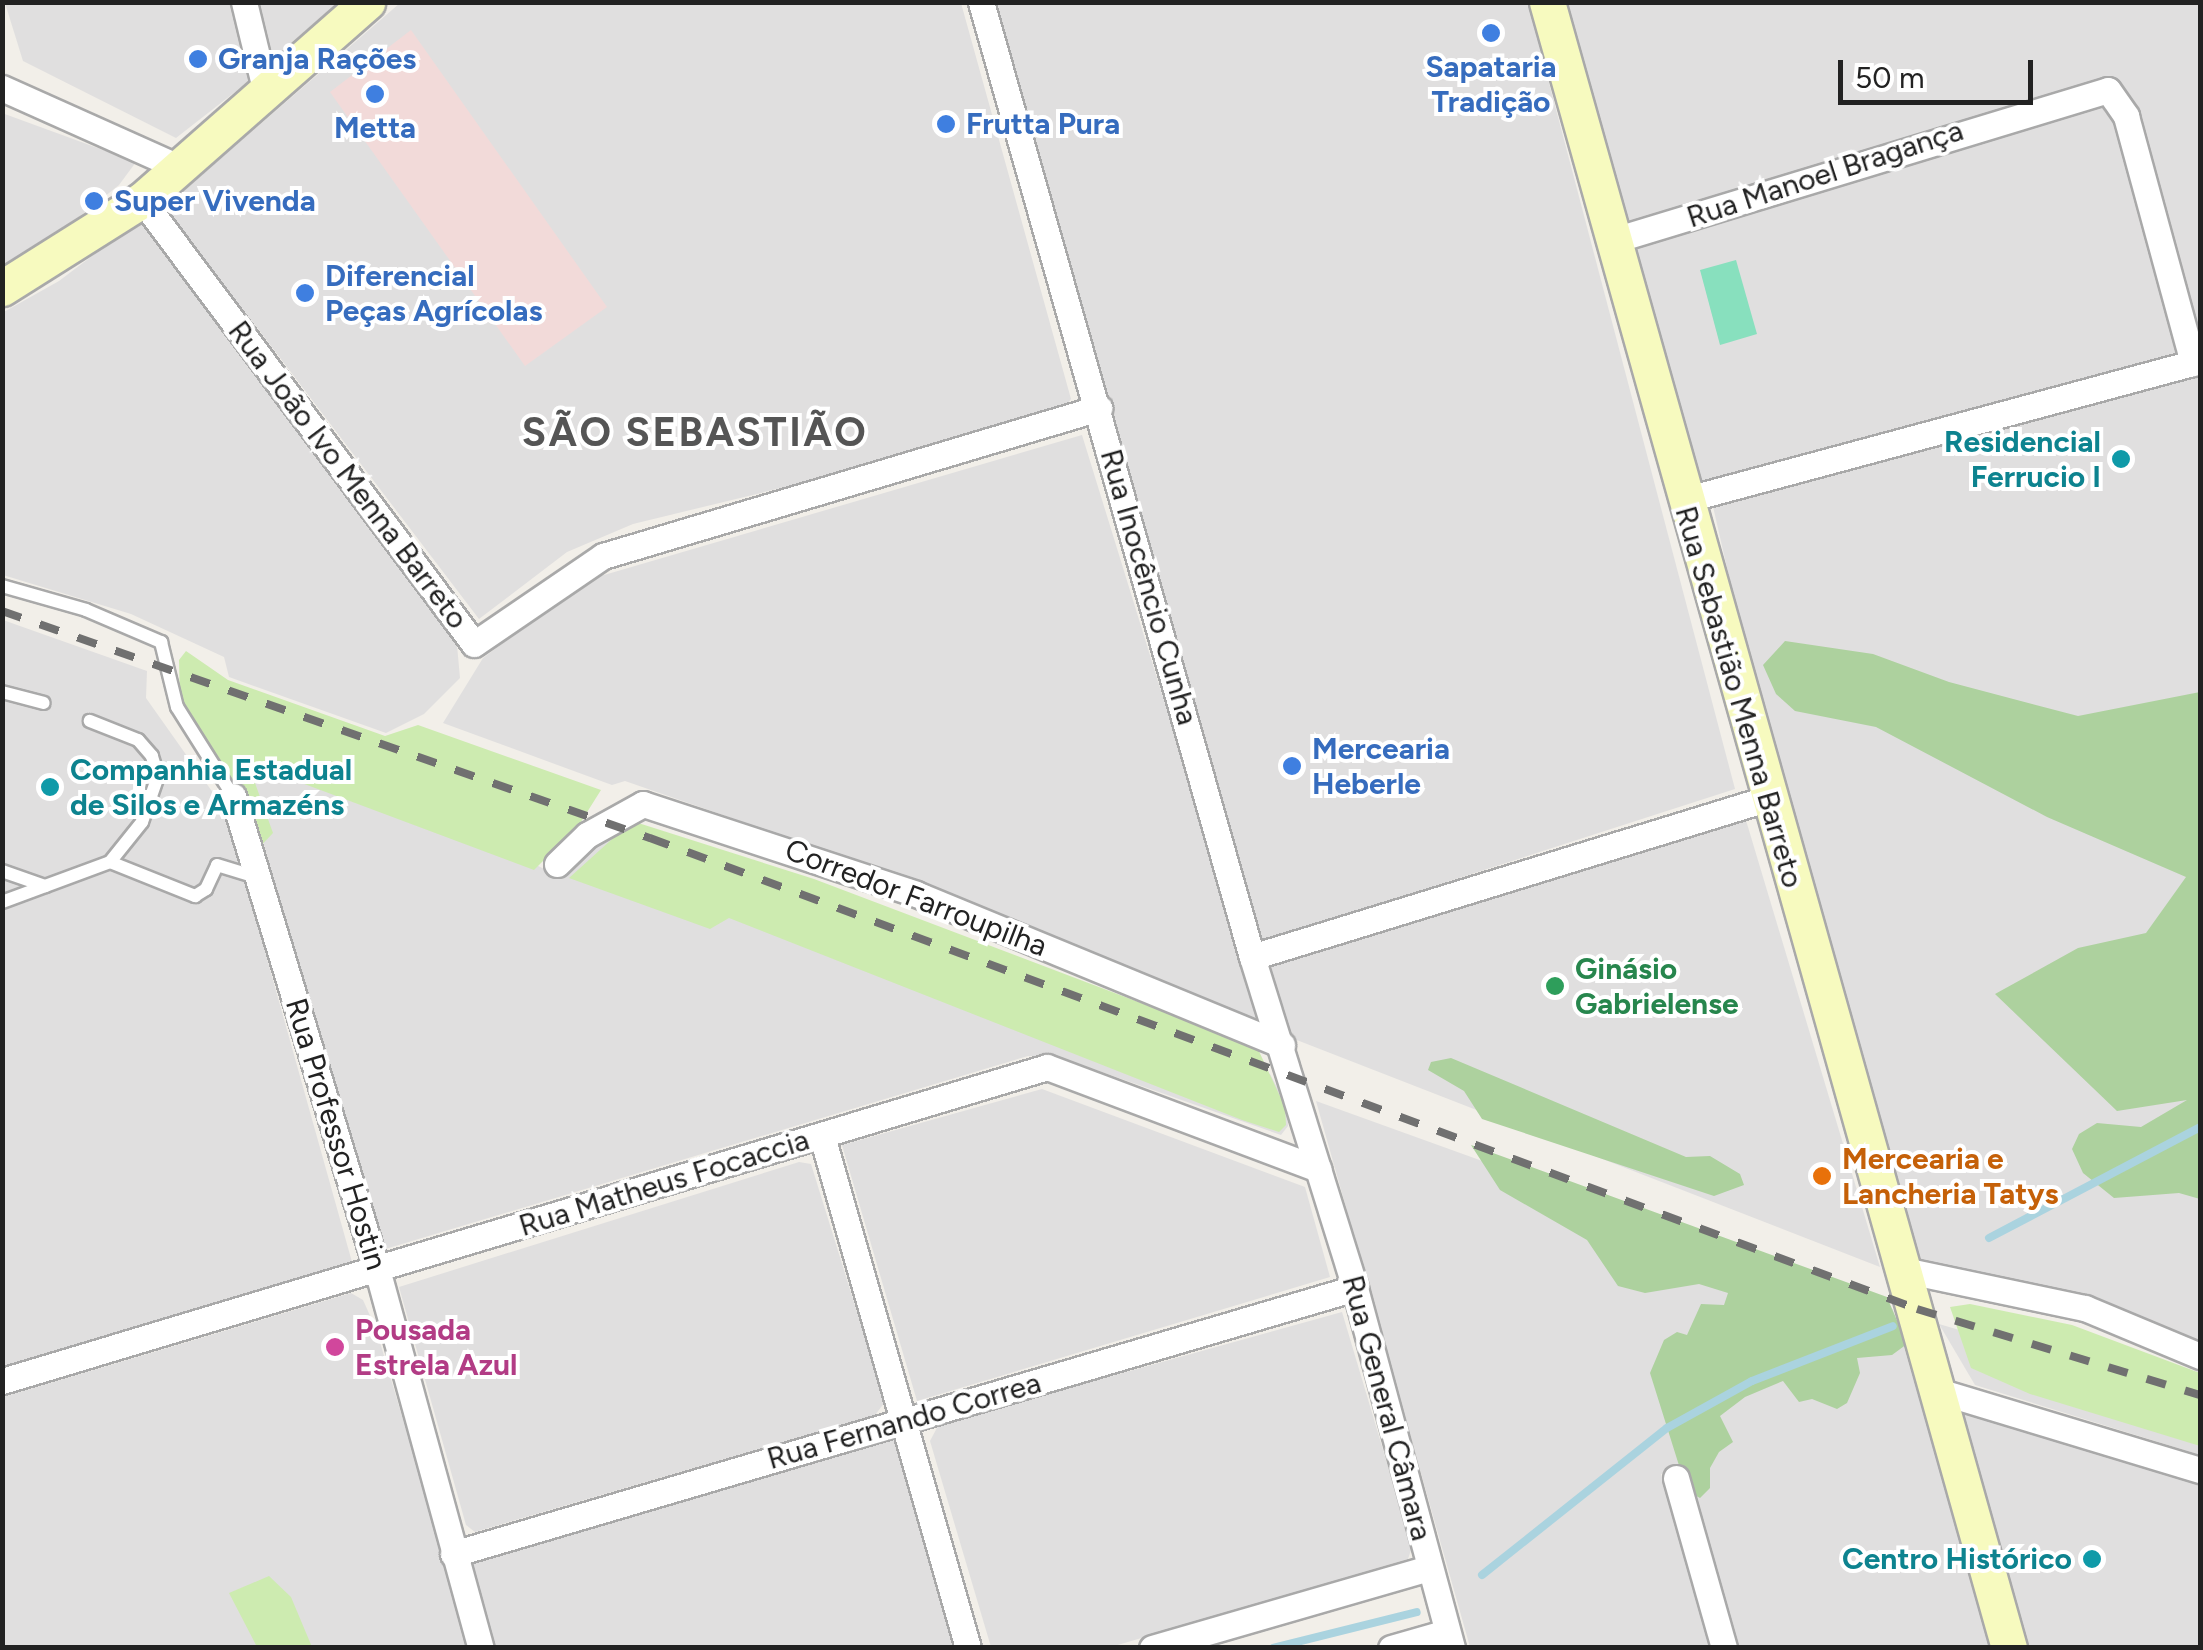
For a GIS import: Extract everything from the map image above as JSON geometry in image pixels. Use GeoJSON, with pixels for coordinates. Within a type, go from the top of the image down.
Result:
{"type":"FeatureCollection","features":[{"type":"Feature","properties":{"kind":"main road"},"geometry":{"type":"LineString","coordinates":[[2,288],[142,200],[367,2]]}},
{"type":"Feature","properties":{"kind":"main road","name":"Rua Sebastião Menna Barreto"},"geometry":{"type":"LineString","coordinates":[[1547,2],[1766,799],[1904,1270],[2008,1648]]}},
{"type":"Feature","properties":{"kind":"street"},"geometry":{"type":"LineString","coordinates":[[244,2],[265,90]]}},
{"type":"Feature","properties":{"kind":"street","name":"Rua Inocêncio Cunha"},"geometry":{"type":"LineString","coordinates":[[981,2],[1252,957],[1319,1170]]}},
{"type":"Feature","properties":{"kind":"street"},"geometry":{"type":"LineString","coordinates":[[2,88],[179,168]]}},
{"type":"Feature","properties":{"kind":"street","name":"Rua Manoel Bragança"},"geometry":{"type":"LineString","coordinates":[[1611,242],[2108,90],[2126,116],[2197,362]]}},
{"type":"Feature","properties":{"kind":"street","name":"Rua João Ivo Menna Barreto"},"geometry":{"type":"LineString","coordinates":[[142,200],[474,644],[603,556],[1099,408]]}},
{"type":"Feature","properties":{"kind":"street"},"geometry":{"type":"LineString","coordinates":[[1684,500],[2197,362]]}},
{"type":"Feature","properties":{"kind":"street","name":"Rua Professor Hostin"},"geometry":{"type":"LineString","coordinates":[[233,796],[377,1269],[482,1648]]}},
{"type":"Feature","properties":{"kind":"street"},"geometry":{"type":"LineString","coordinates":[[1252,957],[1766,799]]}},
{"type":"Feature","properties":{"kind":"street","name":"Corredor Farroupilha"},"geometry":{"type":"LineString","coordinates":[[557,864],[587,835],[643,804],[916,894],[1282,1045]]}},
{"type":"Feature","properties":{"kind":"street","name":"Rua Matheus Focaccia"},"geometry":{"type":"LineString","coordinates":[[2,1381],[1047,1067],[1319,1170]]}},
{"type":"Feature","properties":{"kind":"street"},"geometry":{"type":"LineString","coordinates":[[822,1136],[968,1648]]}},
{"type":"Feature","properties":{"kind":"street","name":"Rua General Câmara"},"geometry":{"type":"LineString","coordinates":[[1319,1170],[1355,1288],[1449,1640]]}},
{"type":"Feature","properties":{"kind":"street"},"geometry":{"type":"LineString","coordinates":[[1904,1270],[2085,1308],[2200,1356]]}},
{"type":"Feature","properties":{"kind":"street","name":"Rua Fernando Correa"},"geometry":{"type":"LineString","coordinates":[[454,1554],[1355,1288]]}},
{"type":"Feature","properties":{"kind":"street"},"geometry":{"type":"LineString","coordinates":[[1935,1390],[2200,1470]]}},
{"type":"Feature","properties":{"kind":"street"},"geometry":{"type":"LineString","coordinates":[[1676,1478],[1724,1648]]}},
{"type":"Feature","properties":{"kind":"street"},"geometry":{"type":"LineString","coordinates":[[1152,1648],[1430,1568]]}},
{"type":"Feature","properties":{"kind":"street"},"geometry":{"type":"LineString","coordinates":[[1390,1648],[1449,1640]]}},
{"type":"Feature","properties":{"kind":"lane"},"geometry":{"type":"LineString","coordinates":[[2,586],[86,610],[161,642],[177,706],[233,796]]}},
{"type":"Feature","properties":{"kind":"lane"},"geometry":{"type":"LineString","coordinates":[[2,692],[44,703]]}},
{"type":"Feature","properties":{"kind":"lane"},"geometry":{"type":"LineString","coordinates":[[2,902],[110,862],[142,822],[158,776],[138,740],[90,720]]}},
{"type":"Feature","properties":{"kind":"lane"},"geometry":{"type":"LineString","coordinates":[[110,862],[194,896],[206,889],[217,865],[259,878]]}},
{"type":"Feature","properties":{"kind":"lane"},"geometry":{"type":"LineString","coordinates":[[2,872],[45,886]]}},
{"type":"Feature","properties":{"kind":"shaded area"},"geometry":{"type":"Polygon","coordinates":[[[259,2],[338,2],[338,3],[272,59],[259,2]]]}},
{"type":"Feature","properties":{"kind":"shaded area"},"geometry":{"type":"Polygon","coordinates":[[[5,3],[231,3],[249,81],[176,138],[23,61],[5,3]]]}},
{"type":"Feature","properties":{"kind":"shaded area"},"geometry":{"type":"Polygon","coordinates":[[[400,3],[961,3],[1071,399],[1065,407],[818,479],[633,524],[567,552],[479,619],[165,207],[400,3]]]}},
{"type":"Feature","properties":{"kind":"shaded area"},"geometry":{"type":"Polygon","coordinates":[[[989,3],[1528,3],[1735,789],[1261,942],[989,3]]]}},
{"type":"Feature","properties":{"kind":"shaded area"},"geometry":{"type":"Polygon","coordinates":[[[1547,3],[2200,3],[2200,361],[1684,500],[1547,3]]]}},
{"type":"Feature","properties":{"kind":"shaded area"},"geometry":{"type":"Polygon","coordinates":[[[411,30],[607,307],[525,366],[330,92],[411,30]]]}},
{"type":"Feature","properties":{"kind":"shaded area"},"geometry":{"type":"Polygon","coordinates":[[[2,113],[136,162],[119,185],[44,245],[3,266],[2,113]]]}},
{"type":"Feature","properties":{"kind":"shaded area"},"geometry":{"type":"Polygon","coordinates":[[[145,216],[457,645],[460,678],[424,714],[386,733],[229,677],[224,657],[131,614],[3,575],[2,313],[59,281],[145,216]]]}},
{"type":"Feature","properties":{"kind":"shaded area"},"geometry":{"type":"Polygon","coordinates":[[[2200,376],[2200,1347],[1925,1269],[1915,1255],[1812,941],[1712,502],[2200,376]]]}},
{"type":"Feature","properties":{"kind":"shaded area"},"geometry":{"type":"Polygon","coordinates":[[[1082,435],[1266,1031],[927,886],[625,781],[612,785],[443,723],[483,658],[587,580],[1082,435]]]}},
{"type":"Feature","properties":{"kind":"shaded area"},"geometry":{"type":"Polygon","coordinates":[[[3,620],[147,671],[146,698],[216,797],[238,855],[352,1262],[3,1368],[3,620]]]}},
{"type":"Feature","properties":{"kind":"shaded area"},"geometry":{"type":"Polygon","coordinates":[[[191,682],[561,878],[605,832],[1270,1074],[1287,1106],[1288,1126],[1281,1135],[1059,1057],[1028,1056],[382,1250],[254,811],[191,682]]]}},
{"type":"Feature","properties":{"kind":"shaded area"},"geometry":{"type":"Polygon","coordinates":[[[1745,817],[1880,1267],[1289,1037],[1266,971],[1271,962],[1745,817]]]}},
{"type":"Feature","properties":{"kind":"shaded area"},"geometry":{"type":"Polygon","coordinates":[[[1042,1089],[1305,1187],[1330,1277],[917,1401],[842,1145],[1042,1089]]]}},
{"type":"Feature","properties":{"kind":"shaded area"},"geometry":{"type":"Polygon","coordinates":[[[1316,1101],[1893,1309],[1991,1647],[1732,1647],[1681,1470],[1661,1474],[1713,1647],[1470,1647],[1316,1101]]]}},
{"type":"Feature","properties":{"kind":"shaded area"},"geometry":{"type":"Polygon","coordinates":[[[799,1162],[811,1164],[885,1402],[875,1415],[475,1532],[466,1525],[399,1287],[799,1162]]]}},
{"type":"Feature","properties":{"kind":"shaded area"},"geometry":{"type":"Polygon","coordinates":[[[351,1293],[363,1300],[376,1329],[471,1647],[3,1648],[3,1397],[351,1293]]]}},
{"type":"Feature","properties":{"kind":"shaded area"},"geometry":{"type":"Polygon","coordinates":[[[1342,1312],[1412,1547],[1408,1559],[1111,1647],[991,1647],[930,1441],[939,1424],[1342,1312]]]}},
{"type":"Feature","properties":{"kind":"shaded area"},"geometry":{"type":"Polygon","coordinates":[[[1939,1324],[2200,1401],[2200,1455],[1975,1385],[1939,1324]]]}},
{"type":"Feature","properties":{"kind":"shaded area","name":"Centro Histórico"},"geometry":{"type":"Polygon","coordinates":[[[1935,1390],[2200,1470],[2200,1647],[2009,1647],[1935,1390]]]}},
{"type":"Feature","properties":{"kind":"shaded area"},"geometry":{"type":"Polygon","coordinates":[[[888,1435],[899,1438],[957,1647],[495,1647],[468,1559],[888,1435]]]}},
{"type":"Feature","properties":{"kind":"green space"},"geometry":{"type":"Polygon","coordinates":[[[1736,260],[1757,334],[1720,345],[1700,270],[1736,260]]]}},
{"type":"Feature","properties":{"kind":"green space"},"geometry":{"type":"Polygon","coordinates":[[[1785,641],[1873,654],[1949,682],[2078,716],[2200,692],[2200,1199],[2179,1193],[2114,1198],[2083,1173],[2072,1149],[2079,1134],[2097,1123],[2141,1127],[2187,1100],[2117,1111],[1995,994],[2078,948],[2146,933],[2186,877],[2047,817],[1876,727],[1795,711],[1776,694],[1763,665],[1785,641]]]}},
{"type":"Feature","properties":{"kind":"green space"},"geometry":{"type":"Polygon","coordinates":[[[186,651],[228,680],[385,736],[418,725],[601,790],[579,825],[534,870],[267,770],[255,783],[273,833],[255,852],[236,790],[180,703],[179,660],[186,651]]]}},
{"type":"Feature","properties":{"kind":"green space"},"geometry":{"type":"Polygon","coordinates":[[[632,821],[814,879],[1257,1047],[1285,1107],[1286,1125],[1279,1132],[1242,1120],[729,918],[710,929],[569,878],[632,821]]]}},
{"type":"Feature","properties":{"kind":"green space"},"geometry":{"type":"Polygon","coordinates":[[[1451,1058],[1686,1157],[1710,1156],[1740,1174],[1744,1185],[1714,1196],[1482,1119],[1464,1091],[1428,1070],[1431,1062],[1451,1058]]]}},
{"type":"Feature","properties":{"kind":"green space"},"geometry":{"type":"Polygon","coordinates":[[[1471,1145],[1887,1297],[1907,1344],[1892,1355],[1857,1358],[1860,1373],[1847,1403],[1837,1409],[1812,1399],[1799,1402],[1783,1381],[1745,1397],[1720,1416],[1733,1442],[1719,1452],[1710,1468],[1710,1488],[1700,1498],[1687,1491],[1650,1373],[1664,1340],[1677,1332],[1687,1335],[1701,1304],[1724,1305],[1728,1293],[1699,1284],[1645,1293],[1618,1286],[1587,1240],[1500,1190],[1471,1145]]]}},
{"type":"Feature","properties":{"kind":"green space"},"geometry":{"type":"Polygon","coordinates":[[[1970,1304],[2072,1325],[2200,1373],[2200,1446],[2030,1394],[1971,1368],[1950,1307],[1970,1304]]]}},
{"type":"Feature","properties":{"kind":"green space"},"geometry":{"type":"Polygon","coordinates":[[[269,1576],[291,1597],[312,1647],[257,1647],[229,1593],[269,1576]]]}},
{"type":"Feature","properties":{"kind":"waterway"},"geometry":{"type":"LineString","coordinates":[[1989,1238],[2200,1127]]}},
{"type":"Feature","properties":{"kind":"waterway"},"geometry":{"type":"LineString","coordinates":[[1482,1575],[1667,1428],[1752,1381],[1893,1326]]}},
{"type":"Feature","properties":{"kind":"waterway"},"geometry":{"type":"LineString","coordinates":[[1273,1648],[1417,1612]]}},
{"type":"Feature","properties":{"kind":"railway"},"geometry":{"type":"LineString","coordinates":[[2,611],[650,838],[1917,1309],[2200,1395]]}},
{"type":"Feature","properties":{"kind":"place","name":"Sapataria Tradição"},"geometry":{"type":"Point","coordinates":[1491,33]}},
{"type":"Feature","properties":{"kind":"place","name":"Granja Rações"},"geometry":{"type":"Point","coordinates":[198,59]}},
{"type":"Feature","properties":{"kind":"place","name":"Metta"},"geometry":{"type":"Point","coordinates":[375,94]}},
{"type":"Feature","properties":{"kind":"place","name":"Frutta Pura"},"geometry":{"type":"Point","coordinates":[946,124]}},
{"type":"Feature","properties":{"kind":"place","name":"Super Vivenda"},"geometry":{"type":"Point","coordinates":[94,201]}},
{"type":"Feature","properties":{"kind":"place","name":"Diferencial Peças Agrícolas"},"geometry":{"type":"Point","coordinates":[305,293]}},
{"type":"Feature","properties":{"kind":"place","name":"Residencial Ferrucio I"},"geometry":{"type":"Point","coordinates":[2121,459]}},
{"type":"Feature","properties":{"kind":"place","name":"Mercearia Heberle"},"geometry":{"type":"Point","coordinates":[1292,766]}},
{"type":"Feature","properties":{"kind":"place","name":"Companhia Estadual de Silos e Armazéns"},"geometry":{"type":"Point","coordinates":[50,787]}},
{"type":"Feature","properties":{"kind":"place","name":"Ginásio Gabrielense"},"geometry":{"type":"Point","coordinates":[1555,986]}},
{"type":"Feature","properties":{"kind":"place","name":"Mercearia e Lancheria Tatys"},"geometry":{"type":"Point","coordinates":[1822,1176]}},
{"type":"Feature","properties":{"kind":"place","name":"Pousada Estrela Azul"},"geometry":{"type":"Point","coordinates":[335,1347]}},
{"type":"Feature","properties":{"kind":"place","name":"Centro Histórico"},"geometry":{"type":"Point","coordinates":[2092,1559]}},
{"type":"Feature","properties":{"kind":"district","name":"SÃO SEBASTIÃO"},"geometry":{"type":"Point","coordinates":[695,432]}}]}
